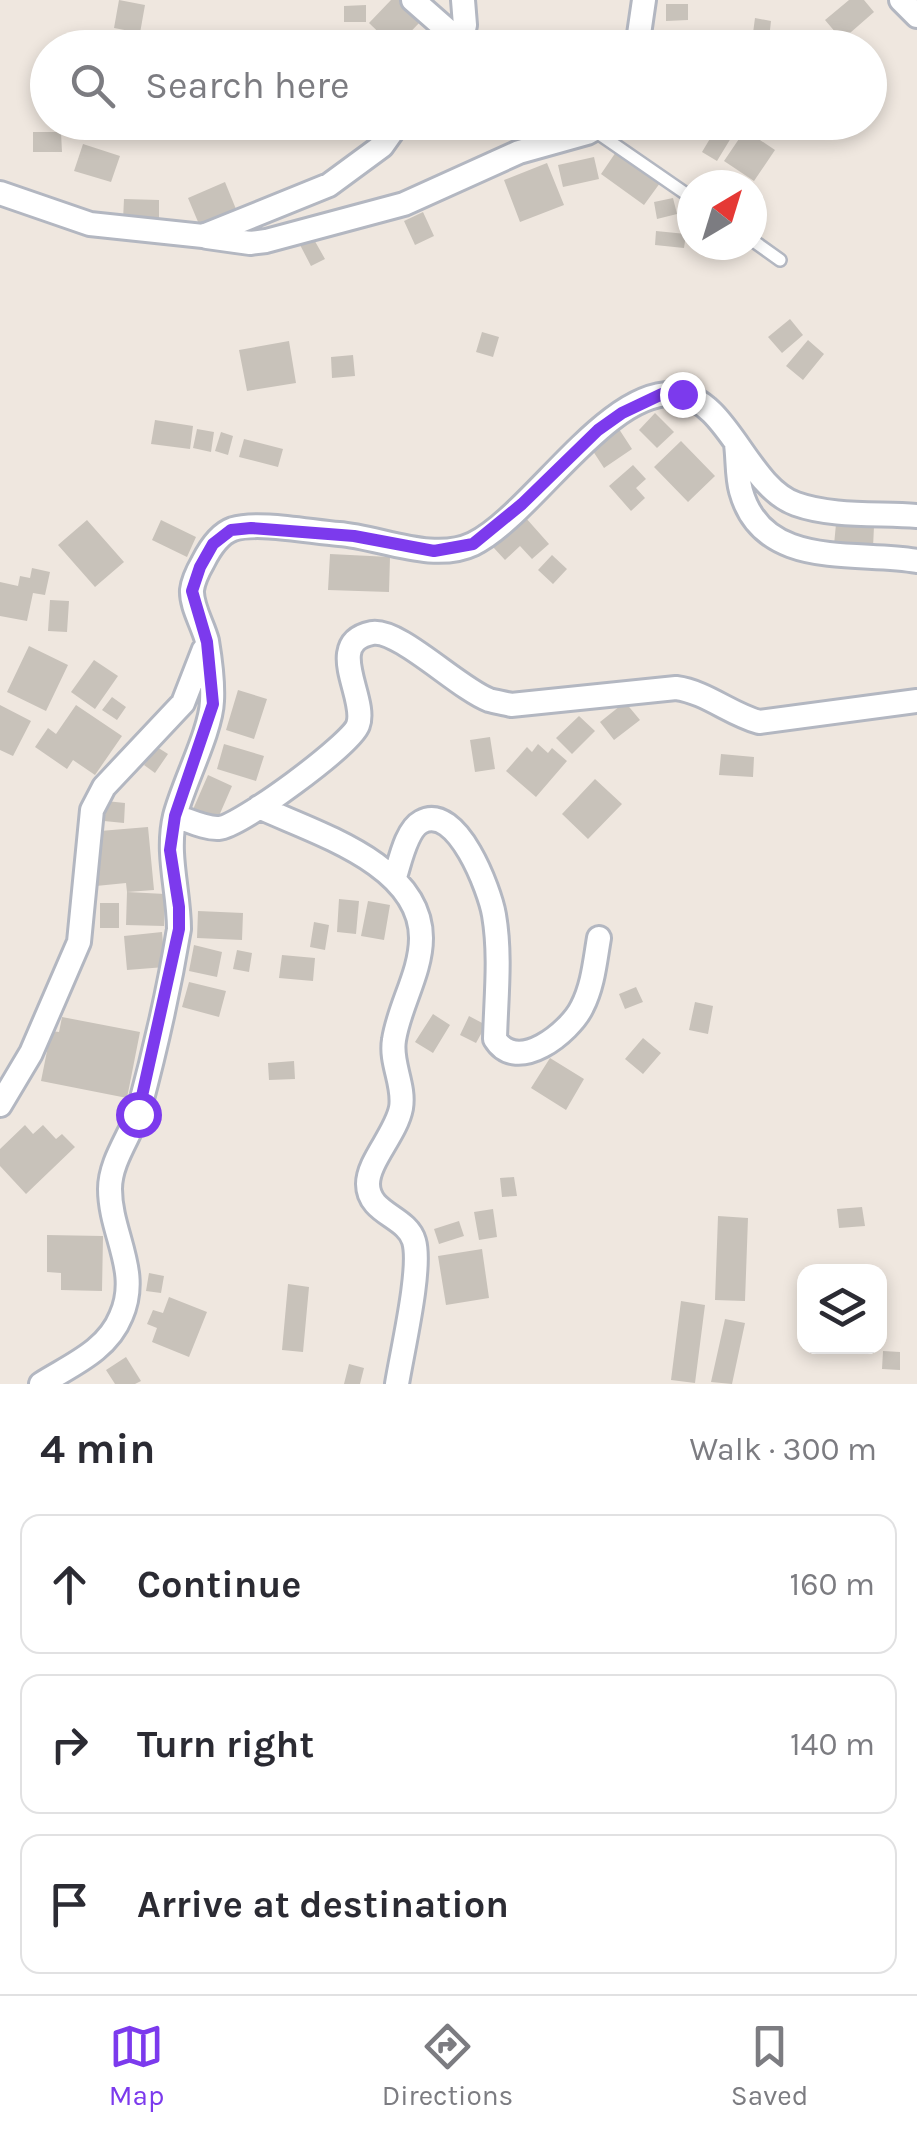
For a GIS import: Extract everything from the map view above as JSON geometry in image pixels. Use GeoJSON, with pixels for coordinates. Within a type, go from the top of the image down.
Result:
{"type":"FeatureCollection","features":[{"type":"Feature","properties":{"kind":"street"},"geometry":{"type":"LineString","coordinates":[[413,0],[445,30]]}},
{"type":"Feature","properties":{"kind":"street"},"geometry":{"type":"LineString","coordinates":[[462,30],[463,0]]}},
{"type":"Feature","properties":{"kind":"street"},"geometry":{"type":"LineString","coordinates":[[640,30],[644,0]]}},
{"type":"Feature","properties":{"kind":"street"},"geometry":{"type":"LineString","coordinates":[[901,0],[917,16]]}},
{"type":"Feature","properties":{"kind":"street"},"geometry":{"type":"LineString","coordinates":[[202,236],[329,184],[386,140]]}},
{"type":"Feature","properties":{"kind":"street"},"geometry":{"type":"LineString","coordinates":[[0,193],[90,224],[250,244],[404,204],[519,152],[556,140]]}},
{"type":"Feature","properties":{"kind":"street"},"geometry":{"type":"LineString","coordinates":[[41,1384],[98,1349],[114,1332],[128,1294],[128,1266],[110,1185],[138,1114],[174,960],[179,918],[170,850],[175,816],[213,704],[207,642],[192,591],[213,544],[231,530],[251,528],[354,536],[434,551],[473,544],[522,504],[598,430],[622,413],[662,394],[682,394],[702,404],[776,492],[796,504],[917,516]]}},
{"type":"Feature","properties":{"kind":"street"},"geometry":{"type":"LineString","coordinates":[[736,444],[741,492],[752,514],[772,536],[829,556],[917,561]]}},
{"type":"Feature","properties":{"kind":"street"},"geometry":{"type":"LineString","coordinates":[[175,816],[217,829],[259,807],[345,744],[357,730],[361,714],[347,664],[348,653],[360,638],[374,632],[395,637],[490,700],[511,704],[676,688],[692,690],[742,717],[770,722],[917,702]]}},
{"type":"Feature","properties":{"kind":"street"},"geometry":{"type":"LineString","coordinates":[[0,1105],[47,1021],[80,942],[92,810],[104,787],[183,703],[207,642]]}},
{"type":"Feature","properties":{"kind":"street"},"geometry":{"type":"LineString","coordinates":[[259,807],[354,852],[395,877],[408,891],[418,914],[421,938],[417,965],[394,1039],[401,1109],[368,1180],[368,1190],[380,1210],[409,1232],[414,1242],[398,1384]]}},
{"type":"Feature","properties":{"kind":"street"},"geometry":{"type":"LineString","coordinates":[[395,877],[411,834],[427,820],[439,820],[451,830],[479,864],[495,919],[495,1039],[509,1052],[522,1054],[542,1046],[566,1028],[582,1009],[600,938]]}},
{"type":"Feature","properties":{"kind":"lane"},"geometry":{"type":"LineString","coordinates":[[618,140],[677,186]]}},
{"type":"Feature","properties":{"kind":"lane"},"geometry":{"type":"LineString","coordinates":[[767,251],[780,260]]}},
{"type":"Feature","properties":{"kind":"building"},"geometry":{"type":"Polygon","coordinates":[[[119,0],[145,5],[141,30],[114,28],[119,0]]]}},
{"type":"Feature","properties":{"kind":"building"},"geometry":{"type":"Polygon","coordinates":[[[391,0],[400,0],[421,21],[412,30],[376,30],[369,23],[391,0]]]}},
{"type":"Feature","properties":{"kind":"building"},"geometry":{"type":"Polygon","coordinates":[[[849,0],[864,0],[874,12],[853,30],[834,30],[825,20],[849,0]]]}},
{"type":"Feature","properties":{"kind":"building"},"geometry":{"type":"Polygon","coordinates":[[[666,4],[688,4],[688,20],[666,21],[666,4]]]}},
{"type":"Feature","properties":{"kind":"building"},"geometry":{"type":"Polygon","coordinates":[[[366,5],[366,22],[344,22],[344,6],[366,5]]]}},
{"type":"Feature","properties":{"kind":"building"},"geometry":{"type":"Polygon","coordinates":[[[755,18],[771,21],[770,30],[753,30],[755,18]]]}},
{"type":"Feature","properties":{"kind":"building"},"geometry":{"type":"Polygon","coordinates":[[[33,140],[61,140],[62,152],[33,152],[33,140]]]}},
{"type":"Feature","properties":{"kind":"building"},"geometry":{"type":"Polygon","coordinates":[[[709,140],[730,140],[717,161],[702,152],[709,140]]]}},
{"type":"Feature","properties":{"kind":"building"},"geometry":{"type":"Polygon","coordinates":[[[738,140],[760,140],[775,150],[761,170],[738,170],[724,161],[738,140]]]}},
{"type":"Feature","properties":{"kind":"building"},"geometry":{"type":"Polygon","coordinates":[[[83,144],[120,156],[111,182],[74,171],[83,144]]]}},
{"type":"Feature","properties":{"kind":"building"},"geometry":{"type":"Polygon","coordinates":[[[616,152],[660,183],[644,205],[601,174],[616,152]]]}},
{"type":"Feature","properties":{"kind":"building"},"geometry":{"type":"Polygon","coordinates":[[[594,157],[599,179],[563,187],[558,165],[594,157]]]}},
{"type":"Feature","properties":{"kind":"building"},"geometry":{"type":"Polygon","coordinates":[[[547,163],[564,205],[520,222],[504,180],[547,163]]]}},
{"type":"Feature","properties":{"kind":"building"},"geometry":{"type":"Polygon","coordinates":[[[225,182],[238,214],[201,229],[188,198],[225,182]]]}},
{"type":"Feature","properties":{"kind":"building"},"geometry":{"type":"Polygon","coordinates":[[[673,198],[677,214],[657,219],[654,202],[673,198]]]}},
{"type":"Feature","properties":{"kind":"building"},"geometry":{"type":"Polygon","coordinates":[[[124,199],[159,200],[159,220],[123,220],[124,199]]]}},
{"type":"Feature","properties":{"kind":"building"},"geometry":{"type":"Polygon","coordinates":[[[423,212],[434,236],[415,245],[404,221],[423,212]]]}},
{"type":"Feature","properties":{"kind":"building"},"geometry":{"type":"Polygon","coordinates":[[[656,231],[677,233],[677,247],[655,245],[656,231]]]}},
{"type":"Feature","properties":{"kind":"building"},"geometry":{"type":"Polygon","coordinates":[[[312,236],[325,259],[311,266],[299,243],[312,236]]]}},
{"type":"Feature","properties":{"kind":"building"},"geometry":{"type":"Polygon","coordinates":[[[790,319],[803,335],[782,353],[768,337],[790,319]]]}},
{"type":"Feature","properties":{"kind":"building"},"geometry":{"type":"Polygon","coordinates":[[[482,332],[499,337],[493,357],[476,352],[482,332]]]}},
{"type":"Feature","properties":{"kind":"building"},"geometry":{"type":"Polygon","coordinates":[[[808,340],[824,354],[803,380],[786,366],[808,340]]]}},
{"type":"Feature","properties":{"kind":"building"},"geometry":{"type":"Polygon","coordinates":[[[289,341],[296,383],[247,391],[239,350],[289,341]]]}},
{"type":"Feature","properties":{"kind":"building"},"geometry":{"type":"Polygon","coordinates":[[[353,355],[355,376],[332,378],[331,357],[353,355]]]}},
{"type":"Feature","properties":{"kind":"building"},"geometry":{"type":"Polygon","coordinates":[[[655,413],[674,432],[657,448],[639,430],[655,413]]]}},
{"type":"Feature","properties":{"kind":"building"},"geometry":{"type":"Polygon","coordinates":[[[155,420],[193,426],[190,449],[151,444],[155,420]]]}},
{"type":"Feature","properties":{"kind":"building"},"geometry":{"type":"Polygon","coordinates":[[[617,426],[632,449],[604,468],[589,445],[617,426]]]}},
{"type":"Feature","properties":{"kind":"building"},"geometry":{"type":"Polygon","coordinates":[[[197,429],[214,432],[211,452],[193,448],[197,429]]]}},
{"type":"Feature","properties":{"kind":"building"},"geometry":{"type":"Polygon","coordinates":[[[221,432],[233,436],[228,455],[215,451],[221,432]]]}},
{"type":"Feature","properties":{"kind":"building"},"geometry":{"type":"Polygon","coordinates":[[[244,439],[283,449],[278,467],[239,457],[244,439]]]}},
{"type":"Feature","properties":{"kind":"building"},"geometry":{"type":"Polygon","coordinates":[[[681,441],[715,476],[688,502],[654,467],[681,441]]]}},
{"type":"Feature","properties":{"kind":"building"},"geometry":{"type":"Polygon","coordinates":[[[633,465],[646,479],[636,488],[645,498],[631,511],[609,486],[633,465]]]}},
{"type":"Feature","properties":{"kind":"building"},"geometry":{"type":"Polygon","coordinates":[[[525,517],[549,544],[532,559],[520,546],[505,560],[493,547],[525,517]]]}},
{"type":"Feature","properties":{"kind":"building"},"geometry":{"type":"Polygon","coordinates":[[[87,520],[124,562],[95,587],[58,545],[87,520]]]}},
{"type":"Feature","properties":{"kind":"building"},"geometry":{"type":"Polygon","coordinates":[[[161,520],[196,537],[187,557],[152,540],[161,520]]]}},
{"type":"Feature","properties":{"kind":"building"},"geometry":{"type":"Polygon","coordinates":[[[836,524],[874,526],[873,548],[834,545],[836,524]]]}},
{"type":"Feature","properties":{"kind":"building"},"geometry":{"type":"Polygon","coordinates":[[[330,554],[390,557],[389,592],[328,590],[330,554]]]}},
{"type":"Feature","properties":{"kind":"building"},"geometry":{"type":"Polygon","coordinates":[[[552,555],[567,569],[553,584],[538,570],[552,555]]]}},
{"type":"Feature","properties":{"kind":"building"},"geometry":{"type":"Polygon","coordinates":[[[32,568],[50,572],[45,595],[33,593],[27,621],[0,616],[0,582],[18,586],[20,576],[30,578],[32,568]]]}},
{"type":"Feature","properties":{"kind":"building"},"geometry":{"type":"Polygon","coordinates":[[[50,600],[69,601],[67,632],[48,631],[50,600]]]}},
{"type":"Feature","properties":{"kind":"building"},"geometry":{"type":"Polygon","coordinates":[[[29,646],[68,665],[46,711],[7,692],[29,646]]]}},
{"type":"Feature","properties":{"kind":"building"},"geometry":{"type":"Polygon","coordinates":[[[94,660],[118,676],[95,709],[71,692],[94,660]]]}},
{"type":"Feature","properties":{"kind":"building"},"geometry":{"type":"Polygon","coordinates":[[[238,690],[267,699],[254,739],[226,730],[238,690]]]}},
{"type":"Feature","properties":{"kind":"building"},"geometry":{"type":"Polygon","coordinates":[[[112,697],[126,707],[117,720],[102,710],[112,697]]]}},
{"type":"Feature","properties":{"kind":"building"},"geometry":{"type":"Polygon","coordinates":[[[625,702],[640,720],[614,740],[600,722],[625,702]]]}},
{"type":"Feature","properties":{"kind":"building"},"geometry":{"type":"Polygon","coordinates":[[[0,705],[31,721],[13,756],[0,750],[0,705]]]}},
{"type":"Feature","properties":{"kind":"building"},"geometry":{"type":"Polygon","coordinates":[[[76,705],[122,736],[95,775],[73,760],[67,769],[35,747],[48,728],[56,734],[76,705]]]}},
{"type":"Feature","properties":{"kind":"building"},"geometry":{"type":"Polygon","coordinates":[[[579,716],[595,731],[572,754],[556,738],[579,716]]]}},
{"type":"Feature","properties":{"kind":"building"},"geometry":{"type":"Polygon","coordinates":[[[490,737],[495,769],[475,772],[470,740],[490,737]]]}},
{"type":"Feature","properties":{"kind":"building"},"geometry":{"type":"Polygon","coordinates":[[[224,744],[264,756],[256,781],[217,769],[224,744]]]}},
{"type":"Feature","properties":{"kind":"building"},"geometry":{"type":"Polygon","coordinates":[[[538,744],[548,753],[552,748],[567,761],[536,797],[506,771],[527,747],[532,752],[538,744]]]}},
{"type":"Feature","properties":{"kind":"building"},"geometry":{"type":"Polygon","coordinates":[[[157,747],[168,754],[155,773],[144,765],[157,747]]]}},
{"type":"Feature","properties":{"kind":"building"},"geometry":{"type":"Polygon","coordinates":[[[721,754],[754,757],[753,777],[719,775],[721,754]]]}},
{"type":"Feature","properties":{"kind":"building"},"geometry":{"type":"Polygon","coordinates":[[[208,775],[232,786],[215,825],[191,814],[208,775]]]}},
{"type":"Feature","properties":{"kind":"building"},"geometry":{"type":"Polygon","coordinates":[[[595,779],[622,804],[588,839],[562,814],[595,779]]]}},
{"type":"Feature","properties":{"kind":"building"},"geometry":{"type":"Polygon","coordinates":[[[106,801],[125,803],[124,823],[104,821],[106,801]]]}},
{"type":"Feature","properties":{"kind":"building"},"geometry":{"type":"Polygon","coordinates":[[[148,827],[154,890],[127,892],[126,883],[96,886],[92,849],[102,848],[100,831],[148,827]]]}},
{"type":"Feature","properties":{"kind":"building"},"geometry":{"type":"Polygon","coordinates":[[[127,892],[165,894],[164,926],[126,925],[127,892]]]}},
{"type":"Feature","properties":{"kind":"building"},"geometry":{"type":"Polygon","coordinates":[[[339,899],[359,901],[356,934],[337,932],[339,899]]]}},
{"type":"Feature","properties":{"kind":"building"},"geometry":{"type":"Polygon","coordinates":[[[368,901],[390,905],[384,940],[361,936],[368,901]]]}},
{"type":"Feature","properties":{"kind":"building"},"geometry":{"type":"Polygon","coordinates":[[[100,903],[119,903],[119,928],[100,928],[100,903]]]}},
{"type":"Feature","properties":{"kind":"building"},"geometry":{"type":"Polygon","coordinates":[[[198,911],[243,913],[242,940],[197,938],[198,911]]]}},
{"type":"Feature","properties":{"kind":"building"},"geometry":{"type":"Polygon","coordinates":[[[314,922],[329,925],[325,950],[310,947],[314,922]]]}},
{"type":"Feature","properties":{"kind":"building"},"geometry":{"type":"Polygon","coordinates":[[[162,932],[165,967],[127,970],[124,936],[162,932]]]}},
{"type":"Feature","properties":{"kind":"building"},"geometry":{"type":"Polygon","coordinates":[[[194,945],[222,952],[217,977],[189,971],[194,945]]]}},
{"type":"Feature","properties":{"kind":"building"},"geometry":{"type":"Polygon","coordinates":[[[237,950],[252,953],[249,972],[233,969],[237,950]]]}},
{"type":"Feature","properties":{"kind":"building"},"geometry":{"type":"Polygon","coordinates":[[[282,955],[315,958],[313,981],[279,978],[282,955]]]}},
{"type":"Feature","properties":{"kind":"building"},"geometry":{"type":"Polygon","coordinates":[[[189,982],[226,991],[219,1017],[182,1007],[189,982]]]}},
{"type":"Feature","properties":{"kind":"building"},"geometry":{"type":"Polygon","coordinates":[[[636,987],[643,1002],[625,1009],[619,994],[636,987]]]}},
{"type":"Feature","properties":{"kind":"building"},"geometry":{"type":"Polygon","coordinates":[[[695,1002],[713,1006],[708,1034],[689,1030],[695,1002]]]}},
{"type":"Feature","properties":{"kind":"building"},"geometry":{"type":"Polygon","coordinates":[[[433,1014],[450,1025],[433,1053],[415,1042],[433,1014]]]}},
{"type":"Feature","properties":{"kind":"building"},"geometry":{"type":"Polygon","coordinates":[[[469,1016],[486,1025],[476,1043],[460,1035],[469,1016]]]}},
{"type":"Feature","properties":{"kind":"building"},"geometry":{"type":"Polygon","coordinates":[[[62,1017],[140,1032],[127,1098],[41,1081],[51,1031],[59,1032],[62,1017]]]}},
{"type":"Feature","properties":{"kind":"building"},"geometry":{"type":"Polygon","coordinates":[[[643,1038],[661,1053],[643,1074],[625,1059],[643,1038]]]}},
{"type":"Feature","properties":{"kind":"building"},"geometry":{"type":"Polygon","coordinates":[[[550,1058],[584,1079],[566,1110],[531,1088],[550,1058]]]}},
{"type":"Feature","properties":{"kind":"building"},"geometry":{"type":"Polygon","coordinates":[[[294,1061],[295,1079],[269,1080],[268,1063],[294,1061]]]}},
{"type":"Feature","properties":{"kind":"building"},"geometry":{"type":"Polygon","coordinates":[[[25,1125],[33,1134],[43,1125],[56,1139],[62,1134],[75,1147],[26,1194],[0,1166],[0,1149],[25,1125]]]}},
{"type":"Feature","properties":{"kind":"building"},"geometry":{"type":"Polygon","coordinates":[[[514,1177],[517,1196],[502,1197],[500,1178],[514,1177]]]}},
{"type":"Feature","properties":{"kind":"building"},"geometry":{"type":"Polygon","coordinates":[[[862,1207],[865,1226],[839,1228],[837,1209],[862,1207]]]}},
{"type":"Feature","properties":{"kind":"building"},"geometry":{"type":"Polygon","coordinates":[[[493,1209],[497,1237],[479,1240],[474,1212],[493,1209]]]}},
{"type":"Feature","properties":{"kind":"building"},"geometry":{"type":"Polygon","coordinates":[[[718,1216],[748,1218],[745,1301],[715,1300],[718,1216]]]}},
{"type":"Feature","properties":{"kind":"building"},"geometry":{"type":"Polygon","coordinates":[[[459,1221],[464,1236],[439,1244],[434,1229],[459,1221]]]}},
{"type":"Feature","properties":{"kind":"building"},"geometry":{"type":"Polygon","coordinates":[[[47,1235],[103,1236],[102,1291],[61,1290],[61,1273],[47,1272],[47,1235]]]}},
{"type":"Feature","properties":{"kind":"building"},"geometry":{"type":"Polygon","coordinates":[[[482,1249],[489,1298],[446,1305],[438,1256],[482,1249]]]}},
{"type":"Feature","properties":{"kind":"building"},"geometry":{"type":"Polygon","coordinates":[[[149,1273],[164,1276],[161,1293],[146,1291],[149,1273]]]}},
{"type":"Feature","properties":{"kind":"building"},"geometry":{"type":"Polygon","coordinates":[[[288,1284],[309,1287],[303,1352],[282,1350],[288,1284]]]}},
{"type":"Feature","properties":{"kind":"building"},"geometry":{"type":"Polygon","coordinates":[[[169,1297],[207,1312],[189,1357],[152,1342],[157,1328],[147,1324],[153,1310],[163,1313],[169,1297]]]}},
{"type":"Feature","properties":{"kind":"building"},"geometry":{"type":"Polygon","coordinates":[[[681,1301],[705,1305],[695,1383],[671,1380],[681,1301]]]}},
{"type":"Feature","properties":{"kind":"building"},"geometry":{"type":"Polygon","coordinates":[[[725,1319],[745,1323],[732,1384],[711,1382],[725,1319]]]}},
{"type":"Feature","properties":{"kind":"building"},"geometry":{"type":"Polygon","coordinates":[[[900,1352],[900,1370],[882,1369],[883,1354],[900,1352]]]}},
{"type":"Feature","properties":{"kind":"building"},"geometry":{"type":"Polygon","coordinates":[[[126,1357],[141,1381],[115,1384],[106,1370],[126,1357]]]}},
{"type":"Feature","properties":{"kind":"building"},"geometry":{"type":"Polygon","coordinates":[[[349,1364],[364,1368],[360,1384],[344,1384],[349,1364]]]}},
{"type":"Feature","properties":{"kind":"route"},"geometry":{"type":"LineString","coordinates":[[138,1114],[179,929],[170,850],[175,816],[213,704],[207,642],[192,591],[213,544],[231,530],[251,528],[354,536],[434,551],[473,544],[522,504],[598,430],[622,413],[662,394],[682,394]]}}]}
